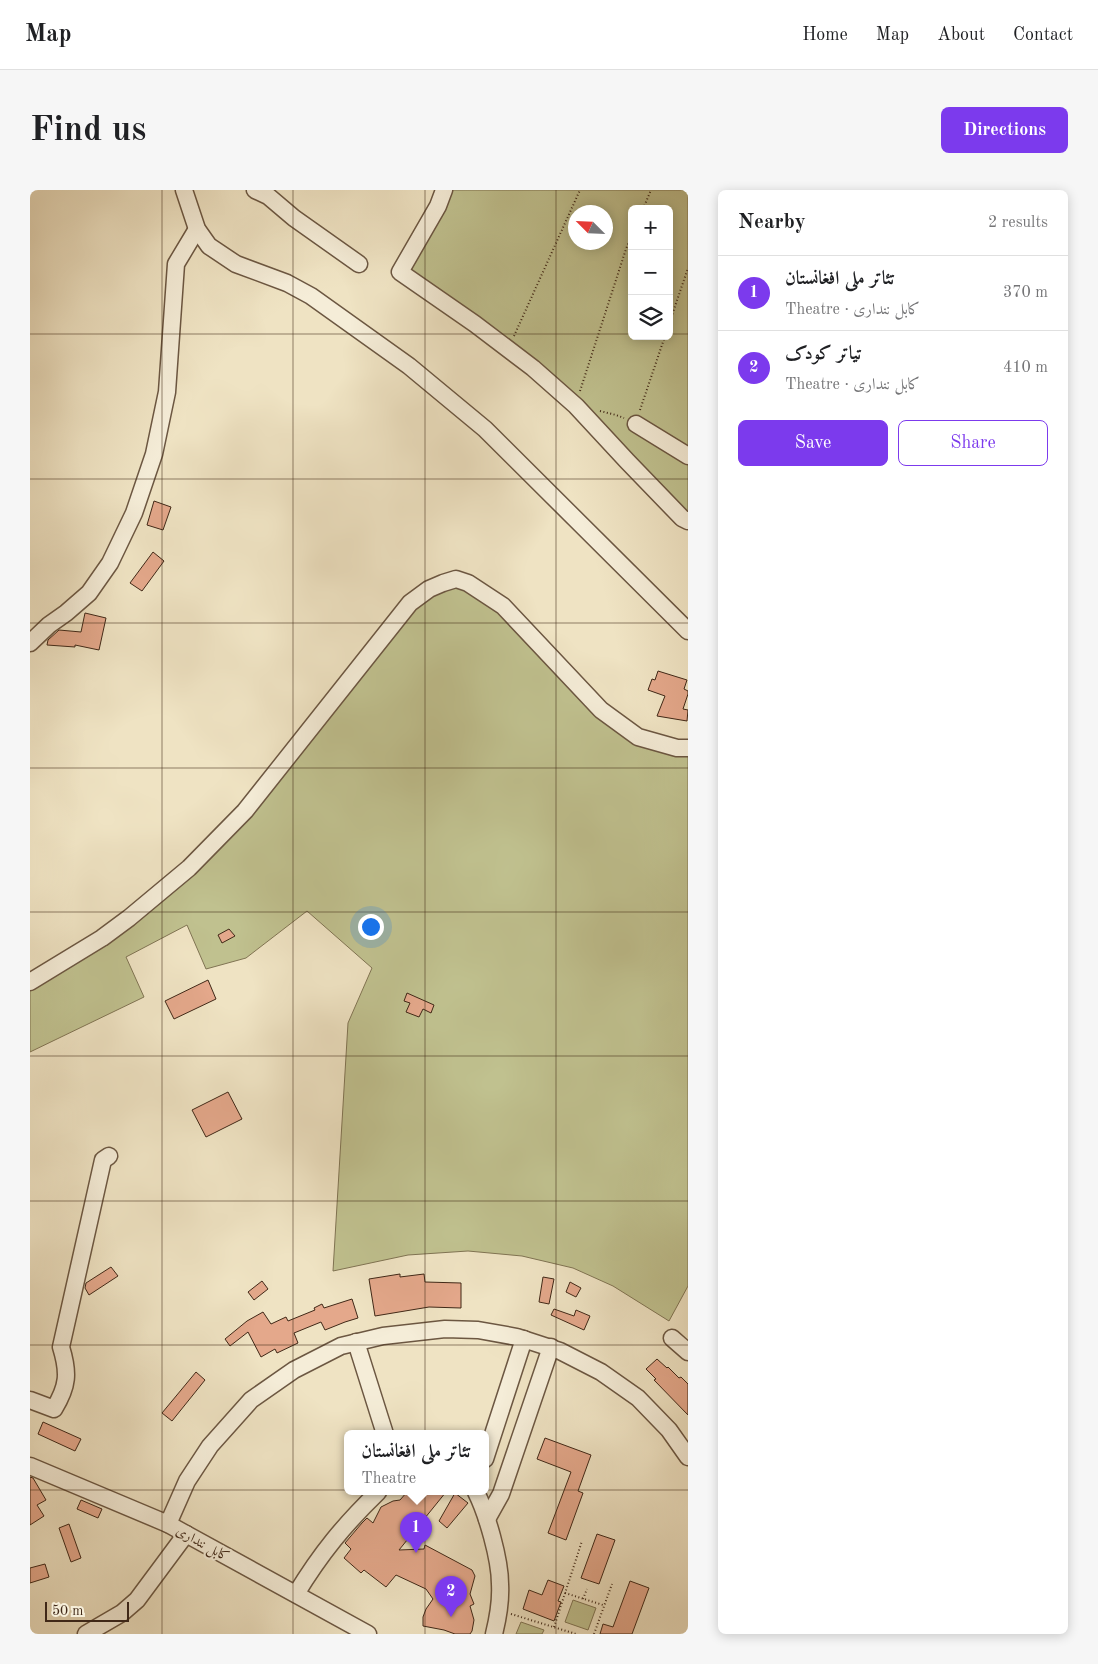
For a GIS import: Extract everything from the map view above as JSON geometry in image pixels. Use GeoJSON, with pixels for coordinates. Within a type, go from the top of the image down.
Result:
{"type":"FeatureCollection","features":[{"type":"Feature","properties":{"kind":"street"},"geometry":{"type":"LineString","coordinates":[[184,190],[197,229],[210,246],[236,264],[287,283],[311,296],[409,366],[485,429],[688,632]]}},
{"type":"Feature","properties":{"kind":"street"},"geometry":{"type":"LineString","coordinates":[[255,190],[268,196],[294,218],[359,264]]}},
{"type":"Feature","properties":{"kind":"street"},"geometry":{"type":"LineString","coordinates":[[444,190],[438,206],[400,272],[508,348],[576,406],[682,518],[688,521]]}},
{"type":"Feature","properties":{"kind":"street"},"geometry":{"type":"LineString","coordinates":[[30,643],[89,593],[110,563],[134,512],[154,454],[167,392],[176,264],[197,229]]}},
{"type":"Feature","properties":{"kind":"street"},"geometry":{"type":"LineString","coordinates":[[636,424],[688,456]]}},
{"type":"Feature","properties":{"kind":"street"},"geometry":{"type":"LineString","coordinates":[[30,982],[102,938],[130,918],[189,868],[245,811],[410,602],[429,589],[443,583],[456,579],[468,583],[503,606],[601,710],[638,737],[677,748],[688,748]]}},
{"type":"Feature","properties":{"kind":"street"},"geometry":{"type":"LineString","coordinates":[[30,1400],[54,1410],[63,1395],[67,1372],[61,1347],[103,1160],[109,1156]]}},
{"type":"Feature","properties":{"kind":"street"},"geometry":{"type":"LineString","coordinates":[[168,1524],[187,1481],[210,1446],[251,1400],[294,1370],[341,1346],[383,1336],[446,1329],[478,1330],[524,1339],[560,1350],[601,1372],[638,1398],[669,1430],[688,1457]]}},
{"type":"Feature","properties":{"kind":"street"},"geometry":{"type":"LineString","coordinates":[[672,1338],[688,1352]]}},
{"type":"Feature","properties":{"kind":"street"},"geometry":{"type":"LineString","coordinates":[[489,1447],[524,1339]]}},
{"type":"Feature","properties":{"kind":"street"},"geometry":{"type":"LineString","coordinates":[[356,1342],[384,1430]]}},
{"type":"Feature","properties":{"kind":"street"},"geometry":{"type":"LineString","coordinates":[[487,1518],[501,1494],[550,1348]]}},
{"type":"Feature","properties":{"kind":"street","name":"کابل ننداری"},"geometry":{"type":"LineString","coordinates":[[30,1466],[168,1524],[368,1634]]}},
{"type":"Feature","properties":{"kind":"street"},"geometry":{"type":"LineString","coordinates":[[296,1594],[321,1554],[350,1519],[375,1495]]}},
{"type":"Feature","properties":{"kind":"street"},"geometry":{"type":"LineString","coordinates":[[477,1495],[487,1518],[500,1583],[499,1610],[494,1634]]}},
{"type":"Feature","properties":{"kind":"street"},"geometry":{"type":"LineString","coordinates":[[86,1634],[122,1613],[137,1600],[186,1534]]}},
{"type":"Feature","properties":{"kind":"path"},"geometry":{"type":"LineString","coordinates":[[508,348],[580,190]]}},
{"type":"Feature","properties":{"kind":"path"},"geometry":{"type":"LineString","coordinates":[[645,205],[651,190]]}},
{"type":"Feature","properties":{"kind":"path"},"geometry":{"type":"LineString","coordinates":[[576,406],[628,244]]}},
{"type":"Feature","properties":{"kind":"path"},"geometry":{"type":"LineString","coordinates":[[673,312],[688,268]]}},
{"type":"Feature","properties":{"kind":"path"},"geometry":{"type":"LineString","coordinates":[[600,411],[616,414],[636,424],[664,340]]}},
{"type":"Feature","properties":{"kind":"path"},"geometry":{"type":"LineString","coordinates":[[554,1627],[582,1541]]}},
{"type":"Feature","properties":{"kind":"path"},"geometry":{"type":"LineString","coordinates":[[594,1634],[612,1584]]}},
{"type":"Feature","properties":{"kind":"path"},"geometry":{"type":"LineString","coordinates":[[583,1599],[587,1589]]}},
{"type":"Feature","properties":{"kind":"path"},"geometry":{"type":"LineString","coordinates":[[565,1593],[604,1606]]}},
{"type":"Feature","properties":{"kind":"path"},"geometry":{"type":"LineString","coordinates":[[499,1610],[576,1634]]}},
{"type":"Feature","properties":{"kind":"green space"},"geometry":{"type":"Polygon","coordinates":[[[444,190],[688,190],[688,521],[597,427],[400,272],[444,190]]]}},
{"type":"Feature","properties":{"kind":"green space"},"geometry":{"type":"Polygon","coordinates":[[[456,587],[465,590],[498,612],[596,716],[688,756],[688,1286],[669,1321],[613,1286],[573,1268],[522,1256],[468,1251],[408,1255],[333,1271],[348,1023],[372,968],[307,911],[246,958],[206,969],[187,925],[126,957],[144,997],[30,1052],[30,990],[107,944],[251,816],[416,608],[433,595],[456,587]]]}},
{"type":"Feature","properties":{"kind":"green space"},"geometry":{"type":"Polygon","coordinates":[[[573,1600],[596,1608],[588,1630],[565,1622],[573,1600]]]}},
{"type":"Feature","properties":{"kind":"green space"},"geometry":{"type":"Polygon","coordinates":[[[521,1622],[544,1630],[542,1634],[516,1634],[521,1622]]]}},
{"type":"Feature","properties":{"kind":"building"},"geometry":{"type":"Polygon","coordinates":[[[154,501],[171,507],[163,530],[147,525],[154,501]]]}},
{"type":"Feature","properties":{"kind":"building"},"geometry":{"type":"Polygon","coordinates":[[[153,552],[164,561],[142,591],[130,583],[153,552]]]}},
{"type":"Feature","properties":{"kind":"building"},"geometry":{"type":"Polygon","coordinates":[[[85,613],[106,618],[99,650],[75,645],[75,647],[47,645],[48,640],[59,630],[81,632],[85,613]]]}},
{"type":"Feature","properties":{"kind":"building"},"geometry":{"type":"Polygon","coordinates":[[[658,671],[687,680],[684,689],[688,691],[688,694],[683,709],[688,710],[687,721],[657,716],[665,696],[648,690],[652,679],[655,680],[658,671]]]}},
{"type":"Feature","properties":{"kind":"building"},"geometry":{"type":"Polygon","coordinates":[[[229,929],[235,936],[222,943],[218,935],[229,929]]]}},
{"type":"Feature","properties":{"kind":"building"},"geometry":{"type":"Polygon","coordinates":[[[208,980],[216,999],[174,1019],[165,1001],[208,980]]]}},
{"type":"Feature","properties":{"kind":"building"},"geometry":{"type":"Polygon","coordinates":[[[407,993],[434,1005],[431,1013],[423,1009],[419,1017],[406,1012],[410,1003],[404,1001],[407,993]]]}},
{"type":"Feature","properties":{"kind":"building"},"geometry":{"type":"Polygon","coordinates":[[[228,1092],[242,1119],[206,1137],[192,1110],[228,1092]]]}},
{"type":"Feature","properties":{"kind":"building"},"geometry":{"type":"Polygon","coordinates":[[[111,1267],[118,1276],[89,1295],[85,1288],[86,1283],[111,1267]]]}},
{"type":"Feature","properties":{"kind":"building"},"geometry":{"type":"Polygon","coordinates":[[[400,1274],[400,1277],[424,1274],[425,1282],[461,1283],[461,1308],[429,1307],[375,1316],[369,1279],[400,1274]]]}},
{"type":"Feature","properties":{"kind":"building"},"geometry":{"type":"Polygon","coordinates":[[[543,1277],[554,1279],[549,1304],[539,1302],[543,1277]]]}},
{"type":"Feature","properties":{"kind":"building"},"geometry":{"type":"Polygon","coordinates":[[[262,1281],[268,1289],[254,1300],[248,1292],[262,1281]]]}},
{"type":"Feature","properties":{"kind":"building"},"geometry":{"type":"Polygon","coordinates":[[[570,1282],[581,1288],[576,1297],[566,1292],[570,1282]]]}},
{"type":"Feature","properties":{"kind":"building"},"geometry":{"type":"Polygon","coordinates":[[[352,1299],[358,1318],[325,1330],[321,1322],[294,1333],[298,1343],[277,1353],[275,1349],[261,1357],[248,1332],[230,1346],[225,1339],[247,1321],[263,1312],[271,1324],[286,1317],[288,1321],[315,1310],[314,1308],[322,1304],[324,1308],[352,1299]]]}},
{"type":"Feature","properties":{"kind":"building"},"geometry":{"type":"Polygon","coordinates":[[[554,1309],[574,1316],[576,1310],[590,1316],[584,1330],[551,1315],[554,1309]]]}},
{"type":"Feature","properties":{"kind":"building"},"geometry":{"type":"Polygon","coordinates":[[[657,1359],[688,1384],[688,1415],[654,1380],[656,1379],[646,1369],[657,1359]]]}},
{"type":"Feature","properties":{"kind":"building"},"geometry":{"type":"Polygon","coordinates":[[[196,1372],[205,1380],[172,1421],[162,1413],[196,1372]]]}},
{"type":"Feature","properties":{"kind":"building"},"geometry":{"type":"Polygon","coordinates":[[[43,1422],[81,1439],[75,1451],[38,1434],[43,1422]]]}},
{"type":"Feature","properties":{"kind":"building"},"geometry":{"type":"Polygon","coordinates":[[[545,1438],[591,1455],[578,1491],[583,1493],[566,1540],[548,1533],[571,1472],[537,1459],[545,1438]]]}},
{"type":"Feature","properties":{"kind":"building"},"geometry":{"type":"Polygon","coordinates":[[[30,1477],[33,1478],[46,1500],[37,1505],[44,1516],[30,1525],[30,1477]]]}},
{"type":"Feature","properties":{"kind":"building"},"geometry":{"type":"Polygon","coordinates":[[[404,1495],[444,1495],[399,1550],[424,1549],[425,1545],[472,1570],[475,1576],[470,1594],[474,1604],[470,1606],[474,1620],[470,1634],[455,1634],[423,1626],[423,1617],[433,1599],[426,1589],[396,1575],[386,1587],[364,1570],[361,1573],[344,1558],[351,1549],[345,1543],[362,1523],[367,1518],[373,1523],[381,1507],[400,1500],[404,1495]]]}},
{"type":"Feature","properties":{"kind":"building"},"geometry":{"type":"Polygon","coordinates":[[[454,1495],[458,1495],[468,1503],[447,1528],[439,1521],[454,1495]]]}},
{"type":"Feature","properties":{"kind":"building"},"geometry":{"type":"Polygon","coordinates":[[[81,1500],[102,1509],[98,1518],[77,1509],[81,1500]]]}},
{"type":"Feature","properties":{"kind":"building"},"geometry":{"type":"Polygon","coordinates":[[[69,1524],[81,1558],[71,1562],[59,1528],[69,1524]]]}},
{"type":"Feature","properties":{"kind":"building"},"geometry":{"type":"Polygon","coordinates":[[[597,1534],[615,1540],[599,1584],[581,1578],[597,1534]]]}},
{"type":"Feature","properties":{"kind":"building"},"geometry":{"type":"Polygon","coordinates":[[[45,1564],[49,1577],[30,1583],[30,1568],[45,1564]]]}},
{"type":"Feature","properties":{"kind":"building"},"geometry":{"type":"Polygon","coordinates":[[[548,1580],[564,1586],[558,1601],[561,1602],[554,1621],[523,1609],[529,1590],[542,1595],[548,1580]]]}},
{"type":"Feature","properties":{"kind":"building"},"geometry":{"type":"Polygon","coordinates":[[[630,1581],[649,1588],[632,1634],[600,1634],[603,1624],[613,1627],[630,1581]]]}},
{"type":"Feature","properties":{"kind":"place","name":"تئاتر ملی افغانستان"},"geometry":{"type":"Point","coordinates":[416,1553]}},
{"type":"Feature","properties":{"kind":"place","name":"تیاتر کودک"},"geometry":{"type":"Point","coordinates":[451,1617]}}]}
